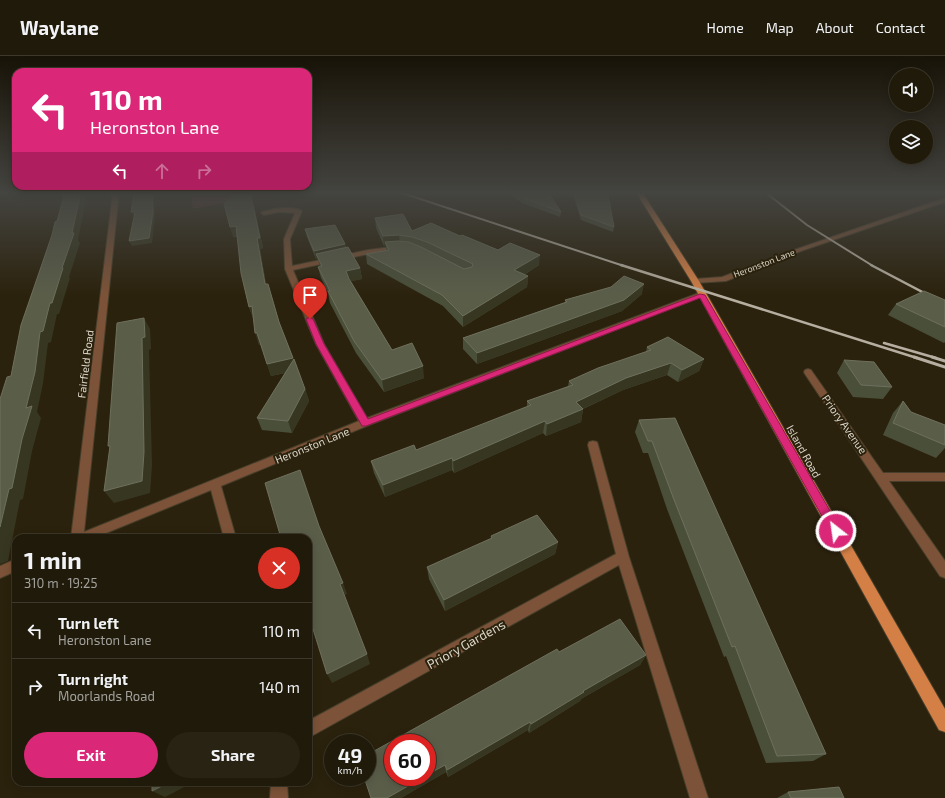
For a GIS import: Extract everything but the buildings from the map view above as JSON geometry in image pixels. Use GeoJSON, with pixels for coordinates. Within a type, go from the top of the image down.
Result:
{"type":"FeatureCollection","features":[{"type":"Feature","properties":{"kind":"main road","name":"Island Road"},"geometry":{"type":"LineString","coordinates":[[661,227],[695,281],[945,724]]}},
{"type":"Feature","properties":{"kind":"street","name":"Fairfield Road"},"geometry":{"type":"LineString","coordinates":[[76,534],[112,227]]}},
{"type":"Feature","properties":{"kind":"street"},"geometry":{"type":"LineString","coordinates":[[292,227],[287,239],[289,269],[320,344],[366,423]]}},
{"type":"Feature","properties":{"kind":"street","name":"Heronston Lane"},"geometry":{"type":"LineString","coordinates":[[695,281],[723,279],[799,250],[867,227]]}},
{"type":"Feature","properties":{"kind":"street"},"geometry":{"type":"LineString","coordinates":[[289,269],[368,252],[392,248],[409,249]]}},
{"type":"Feature","properties":{"kind":"street","name":"Heronston Lane"},"geometry":{"type":"LineString","coordinates":[[90,534],[366,423],[702,295]]}},
{"type":"Feature","properties":{"kind":"street","name":"Priory Avenue"},"geometry":{"type":"LineString","coordinates":[[808,372],[881,476],[945,572]]}},
{"type":"Feature","properties":{"kind":"street"},"geometry":{"type":"LineString","coordinates":[[593,445],[623,558],[698,798]]}},
{"type":"Feature","properties":{"kind":"street"},"geometry":{"type":"LineString","coordinates":[[881,476],[945,477]]}},
{"type":"Feature","properties":{"kind":"street"},"geometry":{"type":"LineString","coordinates":[[216,483],[229,534]]}},
{"type":"Feature","properties":{"kind":"street","name":"Priory Gardens"},"geometry":{"type":"LineString","coordinates":[[312,728],[623,558]]}},
{"type":"Feature","properties":{"kind":"street"},"geometry":{"type":"LineString","coordinates":[[0,572],[12,567]]}},
{"type":"Feature","properties":{"kind":"street"},"geometry":{"type":"LineString","coordinates":[[279,786],[279,798]]}},
{"type":"Feature","properties":{"kind":"railway"},"geometry":{"type":"LineString","coordinates":[[504,227],[624,266]]}},
{"type":"Feature","properties":{"kind":"railway"},"geometry":{"type":"LineString","coordinates":[[810,227],[873,266]]}},
{"type":"Feature","properties":{"kind":"railway"},"geometry":{"type":"LineString","coordinates":[[621,265],[917,358]]}},
{"type":"Feature","properties":{"kind":"railway"},"geometry":{"type":"LineString","coordinates":[[871,265],[945,304]]}},
{"type":"Feature","properties":{"kind":"railway"},"geometry":{"type":"LineString","coordinates":[[884,343],[936,358]]}},
{"type":"Feature","properties":{"kind":"railway"},"geometry":{"type":"LineString","coordinates":[[914,357],[945,367]]}},
{"type":"Feature","properties":{"kind":"railway"},"geometry":{"type":"LineString","coordinates":[[932,357],[945,361]]}},
{"type":"Feature","properties":{"kind":"route"},"geometry":{"type":"LineString","coordinates":[[310,319],[320,344],[366,423],[702,295],[836,531]]}}]}
